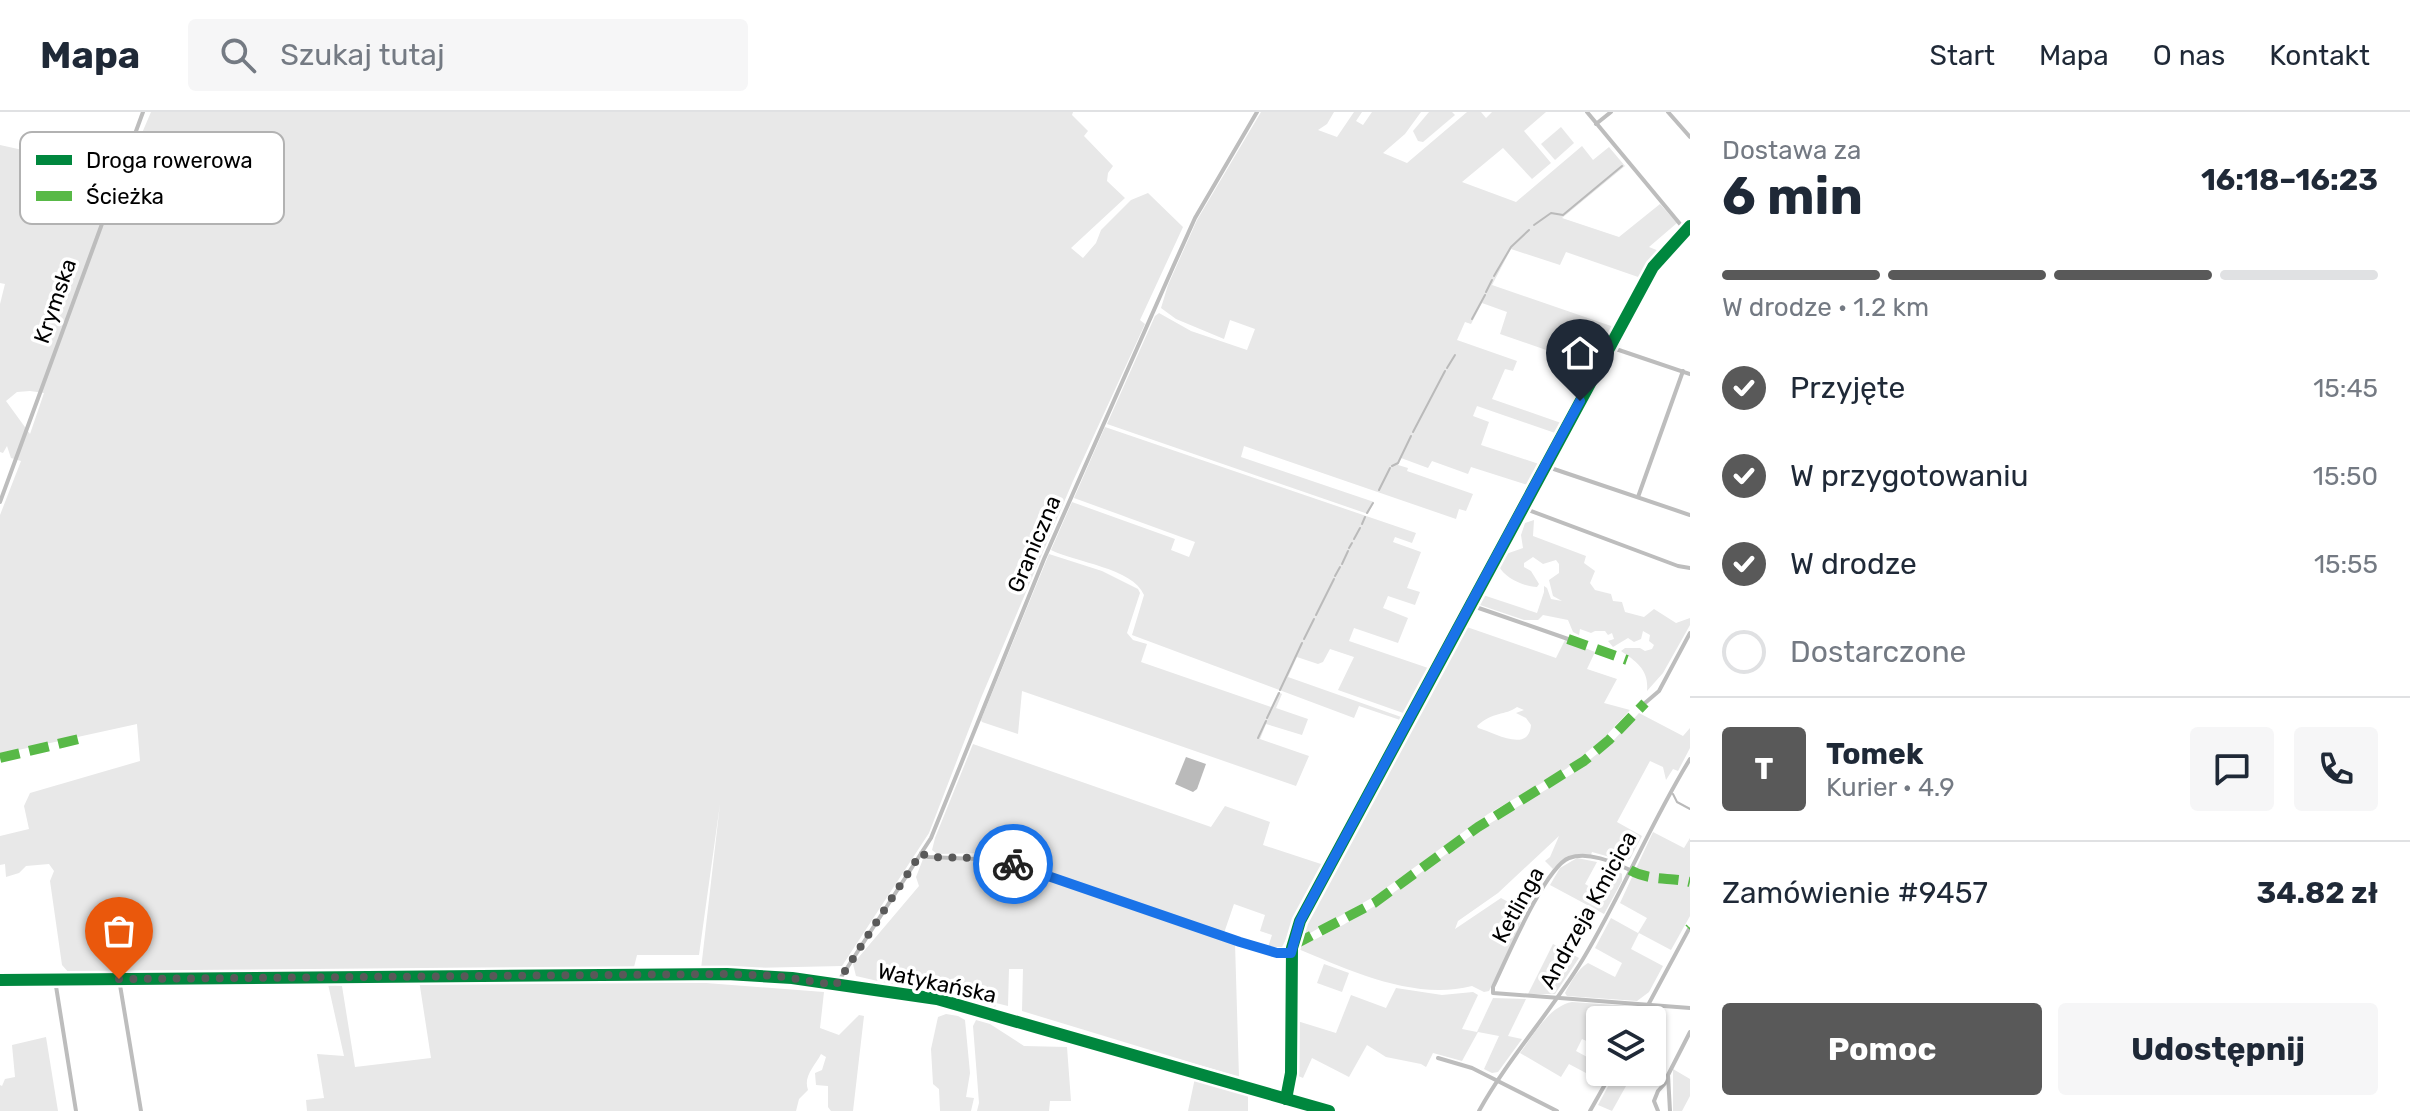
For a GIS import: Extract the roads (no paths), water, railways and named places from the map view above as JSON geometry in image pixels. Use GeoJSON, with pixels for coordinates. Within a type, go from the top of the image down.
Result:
{"type":"FeatureCollection","features":[{"type":"Feature","properties":{"kind":"street","name":"Krymska"},"geometry":{"type":"LineString","coordinates":[[136,132],[143,112]]}},
{"type":"Feature","properties":{"kind":"street","name":"Graniczna"},"geometry":{"type":"LineString","coordinates":[[836,985],[934,831],[1044,559],[1195,218],[1257,112]]}},
{"type":"Feature","properties":{"kind":"street"},"geometry":{"type":"LineString","coordinates":[[1286,1099],[1291,1073],[1291,953],[1300,921],[1653,267],[1688,228],[1587,112]]}},
{"type":"Feature","properties":{"kind":"street"},"geometry":{"type":"LineString","coordinates":[[1596,124],[1611,112]]}},
{"type":"Feature","properties":{"kind":"street"},"geometry":{"type":"LineString","coordinates":[[1668,112],[1690,137]]}},
{"type":"Feature","properties":{"kind":"street","name":"Krymska"},"geometry":{"type":"LineString","coordinates":[[0,502],[102,224]]}},
{"type":"Feature","properties":{"kind":"street"},"geometry":{"type":"LineString","coordinates":[[1610,347],[1690,374]]}},
{"type":"Feature","properties":{"kind":"street"},"geometry":{"type":"LineString","coordinates":[[1638,497],[1683,371]]}},
{"type":"Feature","properties":{"kind":"street"},"geometry":{"type":"LineString","coordinates":[[1545,466],[1690,515]]}},
{"type":"Feature","properties":{"kind":"street"},"geometry":{"type":"LineString","coordinates":[[1522,508],[1666,562],[1690,568]]}},
{"type":"Feature","properties":{"kind":"street"},"geometry":{"type":"LineString","coordinates":[[1470,605],[1568,639]]}},
{"type":"Feature","properties":{"kind":"street"},"geometry":{"type":"LineString","coordinates":[[1645,703],[1659,691],[1690,633]]}},
{"type":"Feature","properties":{"kind":"street","name":"Andrzeja Kmicica"},"geometry":{"type":"LineString","coordinates":[[1479,1111],[1496,1081],[1558,999],[1630,870],[1665,799],[1690,759]]}},
{"type":"Feature","properties":{"kind":"street"},"geometry":{"type":"LineString","coordinates":[[921,853],[928,857],[1000,860],[1240,942],[1277,953],[1291,953]]}},
{"type":"Feature","properties":{"kind":"street","name":"Ketlinga"},"geometry":{"type":"LineString","coordinates":[[1558,999],[1493,993],[1493,987],[1545,884],[1558,865],[1582,856],[1612,862],[1630,870]]}},
{"type":"Feature","properties":{"kind":"street"},"geometry":{"type":"LineString","coordinates":[[1647,1006],[1689,929]]}},
{"type":"Feature","properties":{"kind":"street","name":"Watykańska"},"geometry":{"type":"LineString","coordinates":[[0,980],[777,976],[937,999],[1329,1111]]}},
{"type":"Feature","properties":{"kind":"street"},"geometry":{"type":"LineString","coordinates":[[119,979],[141,1111]]}},
{"type":"Feature","properties":{"kind":"street"},"geometry":{"type":"LineString","coordinates":[[55,980],[76,1111]]}},
{"type":"Feature","properties":{"kind":"street"},"geometry":{"type":"LineString","coordinates":[[1558,999],[1690,1008]]}},
{"type":"Feature","properties":{"kind":"street"},"geometry":{"type":"LineString","coordinates":[[1670,1111],[1668,1080],[1671,1068],[1690,1032]]}},
{"type":"Feature","properties":{"kind":"street"},"geometry":{"type":"LineString","coordinates":[[1438,1058],[1472,1068],[1557,1111]]}},
{"type":"Feature","properties":{"kind":"street"},"geometry":{"type":"LineString","coordinates":[[1658,1111],[1654,1101],[1668,1080]]}},
{"type":"Feature","properties":{"kind":"street"},"geometry":{"type":"LineString","coordinates":[[1590,1111],[1604,1086]]}},
{"type":"Feature","properties":{"kind":"waterway"},"geometry":{"type":"LineString","coordinates":[[1534,225],[1551,213],[1563,215],[1622,166]]}},
{"type":"Feature","properties":{"kind":"waterway"},"geometry":{"type":"LineString","coordinates":[[1494,276],[1511,247],[1529,230]]}},
{"type":"Feature","properties":{"kind":"waterway"},"geometry":{"type":"LineString","coordinates":[[1486,292],[1492,280]]}},
{"type":"Feature","properties":{"kind":"waterway"},"geometry":{"type":"LineString","coordinates":[[1472,319],[1485,295]]}},
{"type":"Feature","properties":{"kind":"waterway"},"geometry":{"type":"LineString","coordinates":[[1447,368],[1455,355]]}},
{"type":"Feature","properties":{"kind":"waterway"},"geometry":{"type":"LineString","coordinates":[[1413,432],[1445,371]]}},
{"type":"Feature","properties":{"kind":"waterway"},"geometry":{"type":"LineString","coordinates":[[1392,466],[1398,463],[1411,436]]}},
{"type":"Feature","properties":{"kind":"waterway"},"geometry":{"type":"LineString","coordinates":[[1379,490],[1390,468]]}},
{"type":"Feature","properties":{"kind":"waterway"},"geometry":{"type":"LineString","coordinates":[[1367,513],[1373,503]]}},
{"type":"Feature","properties":{"kind":"waterway"},"geometry":{"type":"LineString","coordinates":[[1362,524],[1365,517]]}},
{"type":"Feature","properties":{"kind":"waterway"},"geometry":{"type":"LineString","coordinates":[[1354,539],[1360,528]]}},
{"type":"Feature","properties":{"kind":"waterway"},"geometry":{"type":"LineString","coordinates":[[1349,548],[1352,543]]}},
{"type":"Feature","properties":{"kind":"waterway"},"geometry":{"type":"LineString","coordinates":[[1342,564],[1348,551]]}},
{"type":"Feature","properties":{"kind":"waterway"},"geometry":{"type":"LineString","coordinates":[[1335,576],[1340,567]]}},
{"type":"Feature","properties":{"kind":"waterway"},"geometry":{"type":"LineString","coordinates":[[1316,615],[1334,579]]}},
{"type":"Feature","properties":{"kind":"waterway"},"geometry":{"type":"LineString","coordinates":[[1304,639],[1314,619]]}},
{"type":"Feature","properties":{"kind":"waterway"},"geometry":{"type":"LineString","coordinates":[[1280,690],[1302,643]]}},
{"type":"Feature","properties":{"kind":"waterway"},"geometry":{"type":"LineString","coordinates":[[1267,718],[1279,693]]}},
{"type":"Feature","properties":{"kind":"waterway"},"geometry":{"type":"LineString","coordinates":[[1258,738],[1266,721]]}},
{"type":"Feature","properties":{"kind":"waterway"},"geometry":{"type":"LineString","coordinates":[[1673,794],[1677,802],[1690,809]]}}]}
